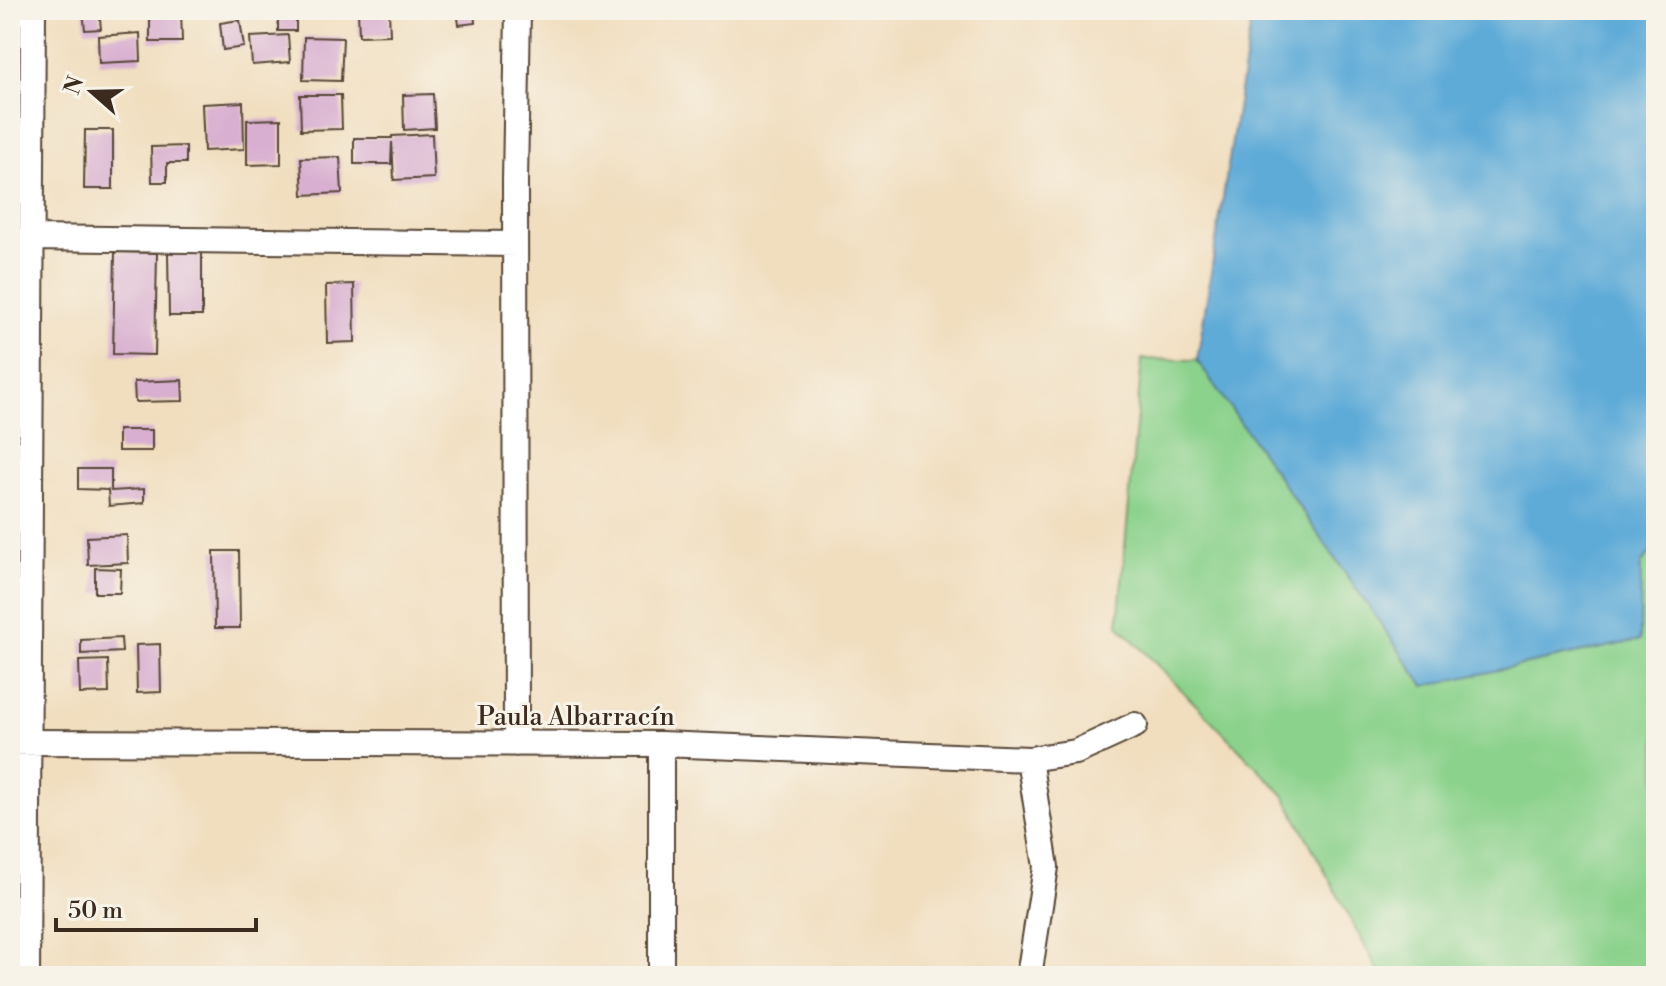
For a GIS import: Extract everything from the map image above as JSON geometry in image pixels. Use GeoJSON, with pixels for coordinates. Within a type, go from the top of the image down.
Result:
{"type":"FeatureCollection","features":[{"type":"Feature","properties":{"kind":"street"},"geometry":{"type":"LineString","coordinates":[[27,976],[19,742],[33,10]]}},
{"type":"Feature","properties":{"kind":"street"},"geometry":{"type":"LineString","coordinates":[[516,744],[518,10]]}},
{"type":"Feature","properties":{"kind":"street"},"geometry":{"type":"LineString","coordinates":[[31,238],[515,244]]}},
{"type":"Feature","properties":{"kind":"street","name":"Paula Albarracín"},"geometry":{"type":"LineString","coordinates":[[19,742],[661,744],[1029,759],[1076,752],[1135,725]]}},
{"type":"Feature","properties":{"kind":"street"},"geometry":{"type":"LineString","coordinates":[[661,744],[661,976]]}},
{"type":"Feature","properties":{"kind":"street"},"geometry":{"type":"LineString","coordinates":[[1029,759],[1046,867],[1029,976]]}},
{"type":"Feature","properties":{"kind":"green space"},"geometry":{"type":"Polygon","coordinates":[[[1142,359],[1197,360],[1424,686],[1641,564],[1656,546],[1656,976],[1381,976],[1284,795],[1118,625],[1142,359]]]}},
{"type":"Feature","properties":{"kind":"water"},"geometry":{"type":"Polygon","coordinates":[[[1253,10],[1656,10],[1656,546],[1641,564],[1640,640],[1424,686],[1197,360],[1253,10]]]}},
{"type":"Feature","properties":{"kind":"building"},"geometry":{"type":"Polygon","coordinates":[[[83,10],[99,10],[101,29],[85,30],[83,10]]]}},
{"type":"Feature","properties":{"kind":"building"},"geometry":{"type":"Polygon","coordinates":[[[150,10],[181,10],[182,42],[150,42],[150,10]]]}},
{"type":"Feature","properties":{"kind":"building"},"geometry":{"type":"Polygon","coordinates":[[[251,10],[273,10],[273,19],[252,19],[251,10]]]}},
{"type":"Feature","properties":{"kind":"building"},"geometry":{"type":"Polygon","coordinates":[[[278,10],[296,10],[296,31],[278,31],[278,10]]]}},
{"type":"Feature","properties":{"kind":"building"},"geometry":{"type":"Polygon","coordinates":[[[358,10],[389,10],[390,35],[359,36],[358,10]]]}},
{"type":"Feature","properties":{"kind":"building"},"geometry":{"type":"Polygon","coordinates":[[[457,10],[474,10],[475,23],[459,25],[457,10]]]}},
{"type":"Feature","properties":{"kind":"building"},"geometry":{"type":"Polygon","coordinates":[[[240,20],[244,47],[223,50],[220,23],[240,20]]]}},
{"type":"Feature","properties":{"kind":"building"},"geometry":{"type":"Polygon","coordinates":[[[140,33],[141,61],[99,63],[98,36],[140,33]]]}},
{"type":"Feature","properties":{"kind":"building"},"geometry":{"type":"Polygon","coordinates":[[[288,35],[290,62],[252,65],[250,37],[288,35]]]}},
{"type":"Feature","properties":{"kind":"building"},"geometry":{"type":"Polygon","coordinates":[[[304,37],[343,38],[341,81],[303,80],[304,37]]]}},
{"type":"Feature","properties":{"kind":"building"},"geometry":{"type":"Polygon","coordinates":[[[433,94],[435,128],[404,130],[403,95],[433,94]]]}},
{"type":"Feature","properties":{"kind":"building"},"geometry":{"type":"Polygon","coordinates":[[[300,95],[341,95],[342,129],[301,130],[300,95]]]}},
{"type":"Feature","properties":{"kind":"building"},"geometry":{"type":"Polygon","coordinates":[[[243,102],[244,149],[204,151],[202,104],[243,102]]]}},
{"type":"Feature","properties":{"kind":"building"},"geometry":{"type":"Polygon","coordinates":[[[281,119],[281,164],[247,165],[247,120],[281,119]]]}},
{"type":"Feature","properties":{"kind":"building"},"geometry":{"type":"Polygon","coordinates":[[[85,130],[113,130],[113,189],[84,189],[85,130]]]}},
{"type":"Feature","properties":{"kind":"building"},"geometry":{"type":"Polygon","coordinates":[[[432,134],[434,178],[394,180],[392,142],[391,164],[354,164],[354,138],[432,134]]]}},
{"type":"Feature","properties":{"kind":"building"},"geometry":{"type":"Polygon","coordinates":[[[186,146],[186,163],[167,163],[167,182],[152,182],[151,147],[186,146]]]}},
{"type":"Feature","properties":{"kind":"building"},"geometry":{"type":"Polygon","coordinates":[[[340,157],[342,193],[303,195],[301,158],[340,157]]]}},
{"type":"Feature","properties":{"kind":"building"},"geometry":{"type":"Polygon","coordinates":[[[115,252],[157,253],[155,355],[113,354],[115,252]]]}},
{"type":"Feature","properties":{"kind":"building"},"geometry":{"type":"Polygon","coordinates":[[[168,252],[202,252],[202,316],[169,316],[168,252]]]}},
{"type":"Feature","properties":{"kind":"building"},"geometry":{"type":"Polygon","coordinates":[[[354,284],[355,342],[327,343],[326,285],[354,284]]]}},
{"type":"Feature","properties":{"kind":"building"},"geometry":{"type":"Polygon","coordinates":[[[182,380],[183,401],[135,402],[134,382],[182,380]]]}},
{"type":"Feature","properties":{"kind":"building"},"geometry":{"type":"Polygon","coordinates":[[[118,430],[152,430],[152,451],[118,451],[118,430]]]}},
{"type":"Feature","properties":{"kind":"building"},"geometry":{"type":"Polygon","coordinates":[[[78,469],[111,469],[111,491],[144,489],[144,503],[109,506],[108,490],[78,489],[78,469]]]}},
{"type":"Feature","properties":{"kind":"building"},"geometry":{"type":"Polygon","coordinates":[[[127,535],[128,563],[88,565],[87,537],[127,535]]]}},
{"type":"Feature","properties":{"kind":"building"},"geometry":{"type":"Polygon","coordinates":[[[214,551],[239,551],[240,628],[215,628],[214,551]]]}},
{"type":"Feature","properties":{"kind":"building"},"geometry":{"type":"Polygon","coordinates":[[[95,568],[121,569],[120,593],[95,593],[95,568]]]}},
{"type":"Feature","properties":{"kind":"building"},"geometry":{"type":"Polygon","coordinates":[[[121,638],[122,652],[81,654],[81,640],[121,638]]]}},
{"type":"Feature","properties":{"kind":"building"},"geometry":{"type":"Polygon","coordinates":[[[160,644],[161,692],[137,693],[136,645],[160,644]]]}},
{"type":"Feature","properties":{"kind":"building"},"geometry":{"type":"Polygon","coordinates":[[[108,660],[109,693],[80,694],[79,661],[108,660]]]}}]}
